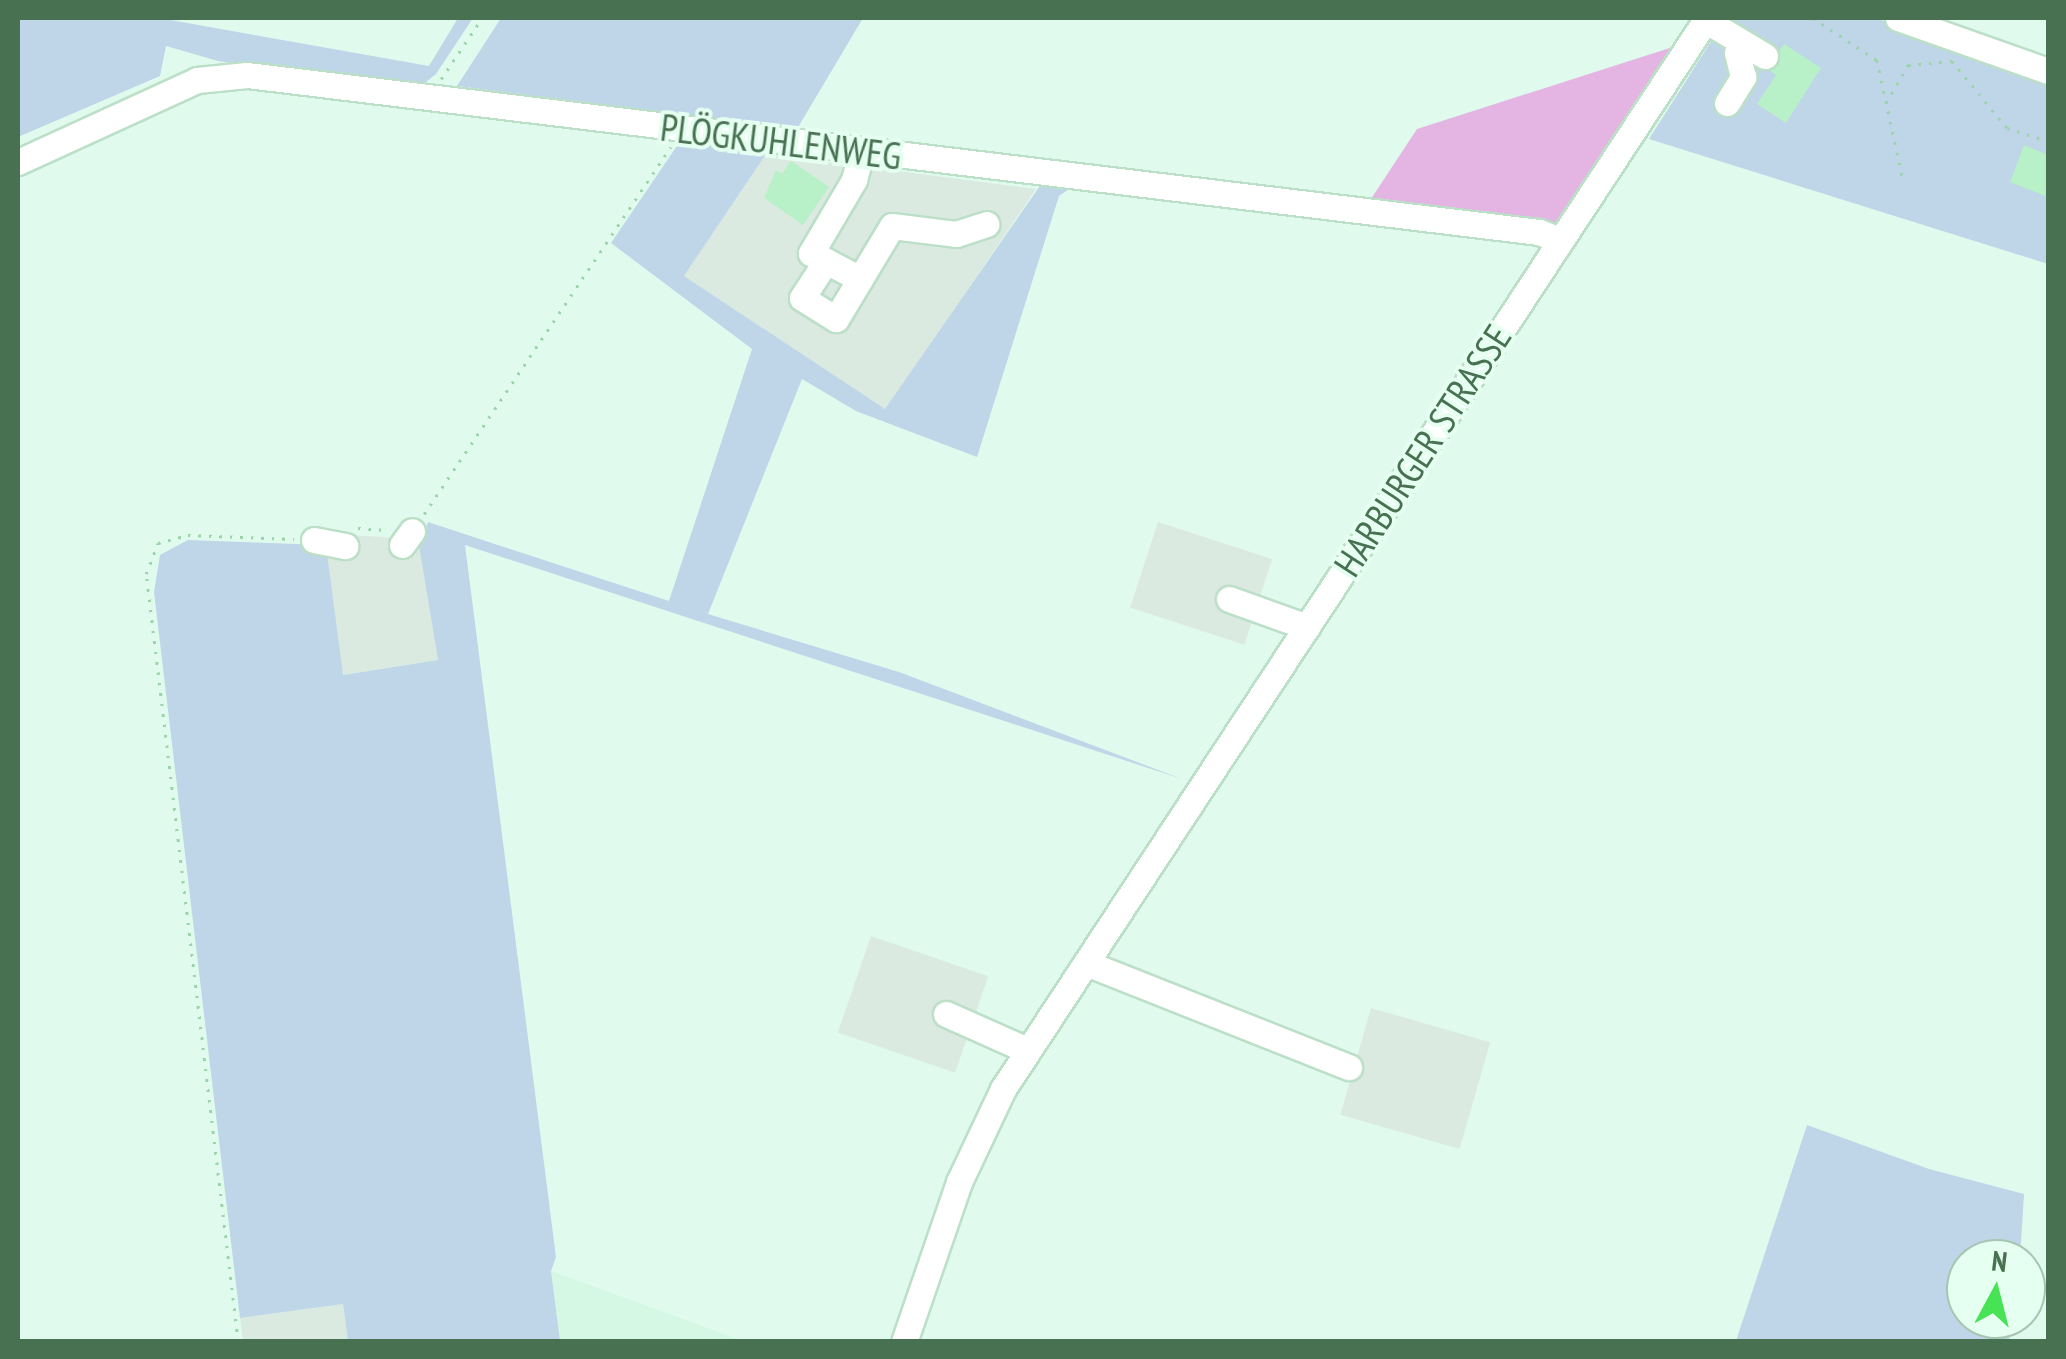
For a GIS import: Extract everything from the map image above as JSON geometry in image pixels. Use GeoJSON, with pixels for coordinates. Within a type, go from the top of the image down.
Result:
{"type":"FeatureCollection","features":[{"type":"Feature","properties":{"kind":"street"},"geometry":{"type":"LineString","coordinates":[[1898,18],[2048,71]]}},
{"type":"Feature","properties":{"kind":"street"},"geometry":{"type":"LineString","coordinates":[[1709,21],[1752,53],[1727,103]]}},
{"type":"Feature","properties":{"kind":"street","name":"HARBURGER STRASSE"},"geometry":{"type":"LineString","coordinates":[[904,1342],[980,1134],[1027,1050],[1560,240],[1709,21]]}},
{"type":"Feature","properties":{"kind":"street","name":"PLÖGKUHLENWEG"},"geometry":{"type":"LineString","coordinates":[[18,162],[222,74],[1539,232],[1560,240]]}},
{"type":"Feature","properties":{"kind":"street"},"geometry":{"type":"LineString","coordinates":[[860,280],[811,253],[854,180],[862,150]]}},
{"type":"Feature","properties":{"kind":"street"},"geometry":{"type":"LineString","coordinates":[[826,261],[802,298],[836,319],[892,226],[956,234],[986,224]]}},
{"type":"Feature","properties":{"kind":"street"},"geometry":{"type":"LineString","coordinates":[[314,540],[346,537]]}},
{"type":"Feature","properties":{"kind":"street"},"geometry":{"type":"LineString","coordinates":[[1229,599],[1306,626]]}},
{"type":"Feature","properties":{"kind":"street"},"geometry":{"type":"LineString","coordinates":[[1086,963],[1350,1067]]}},
{"type":"Feature","properties":{"kind":"street"},"geometry":{"type":"LineString","coordinates":[[946,1014],[1027,1050]]}},
{"type":"Feature","properties":{"kind":"path"},"geometry":{"type":"LineString","coordinates":[[428,99],[482,18]]}},
{"type":"Feature","properties":{"kind":"path"},"geometry":{"type":"LineString","coordinates":[[1813,18],[1877,60],[1903,178]]}},
{"type":"Feature","properties":{"kind":"path"},"geometry":{"type":"LineString","coordinates":[[1886,103],[1908,64],[1952,60],[2006,128],[2048,141]]}},
{"type":"Feature","properties":{"kind":"path"},"geometry":{"type":"LineString","coordinates":[[346,537],[407,538],[683,130]]}},
{"type":"Feature","properties":{"kind":"path"},"geometry":{"type":"LineString","coordinates":[[238,1342],[146,574],[158,543],[188,535],[314,540]]}},
{"type":"Feature","properties":{"kind":"shaded area"},"geometry":{"type":"Polygon","coordinates":[[[18,18],[159,18],[429,66],[458,18],[473,18],[436,74],[416,90],[218,61],[166,46],[160,76],[18,137],[18,18]]]}},
{"type":"Feature","properties":{"kind":"shaded area"},"geometry":{"type":"Polygon","coordinates":[[[501,18],[863,18],[797,129],[457,86],[501,18]]]}},
{"type":"Feature","properties":{"kind":"shaded area"},"geometry":{"type":"Polygon","coordinates":[[[1726,18],[1875,18],[2048,78],[2048,264],[1649,139],[1726,18]]]}},
{"type":"Feature","properties":{"kind":"shaded area"},"geometry":{"type":"Polygon","coordinates":[[[1676,46],[1557,227],[1367,205],[1417,129],[1676,46]]]}},
{"type":"Feature","properties":{"kind":"shaded area"},"geometry":{"type":"Polygon","coordinates":[[[681,140],[765,146],[766,154],[684,276],[885,409],[1044,180],[1076,184],[1059,196],[977,457],[856,411],[802,379],[708,614],[899,672],[1182,779],[465,545],[556,1257],[551,1271],[560,1341],[348,1341],[343,1304],[240,1318],[154,592],[160,555],[188,540],[326,545],[343,675],[438,660],[419,546],[428,522],[669,601],[752,349],[611,243],[681,140]]]}},
{"type":"Feature","properties":{"kind":"shaded area"},"geometry":{"type":"Polygon","coordinates":[[[766,154],[1036,189],[886,410],[684,276],[766,154]]]}},
{"type":"Feature","properties":{"kind":"shaded area"},"geometry":{"type":"Polygon","coordinates":[[[1158,522],[1272,559],[1244,645],[1130,608],[1158,522]]]}},
{"type":"Feature","properties":{"kind":"shaded area"},"geometry":{"type":"Polygon","coordinates":[[[332,534],[400,538],[419,546],[438,660],[342,675],[326,545],[332,534]]]}},
{"type":"Feature","properties":{"kind":"shaded area"},"geometry":{"type":"Polygon","coordinates":[[[871,936],[988,976],[955,1073],[838,1032],[871,936]]]}},
{"type":"Feature","properties":{"kind":"shaded area"},"geometry":{"type":"Polygon","coordinates":[[[1371,1008],[1490,1042],[1460,1149],[1340,1115],[1371,1008]]]}},
{"type":"Feature","properties":{"kind":"shaded area"},"geometry":{"type":"Polygon","coordinates":[[[1807,1125],[1929,1169],[2024,1194],[2021,1239],[1946,1239],[1946,1339],[2009,1341],[1736,1341],[1807,1125]]]}},
{"type":"Feature","properties":{"kind":"shaded area"},"geometry":{"type":"Polygon","coordinates":[[[551,1271],[743,1341],[560,1341],[551,1271]]]}},
{"type":"Feature","properties":{"kind":"shaded area"},"geometry":{"type":"Polygon","coordinates":[[[343,1304],[348,1341],[243,1341],[240,1318],[343,1304]]]}},
{"type":"Feature","properties":{"kind":"building"},"geometry":{"type":"Polygon","coordinates":[[[1784,44],[1821,68],[1786,123],[1757,104],[1776,75],[1768,69],[1784,44]]]}},
{"type":"Feature","properties":{"kind":"building"},"geometry":{"type":"Polygon","coordinates":[[[2024,145],[2048,155],[2048,197],[2010,182],[2024,145]]]}},
{"type":"Feature","properties":{"kind":"building"},"geometry":{"type":"Polygon","coordinates":[[[791,161],[829,187],[803,225],[764,198],[776,170],[782,174],[791,161]]]}}]}
